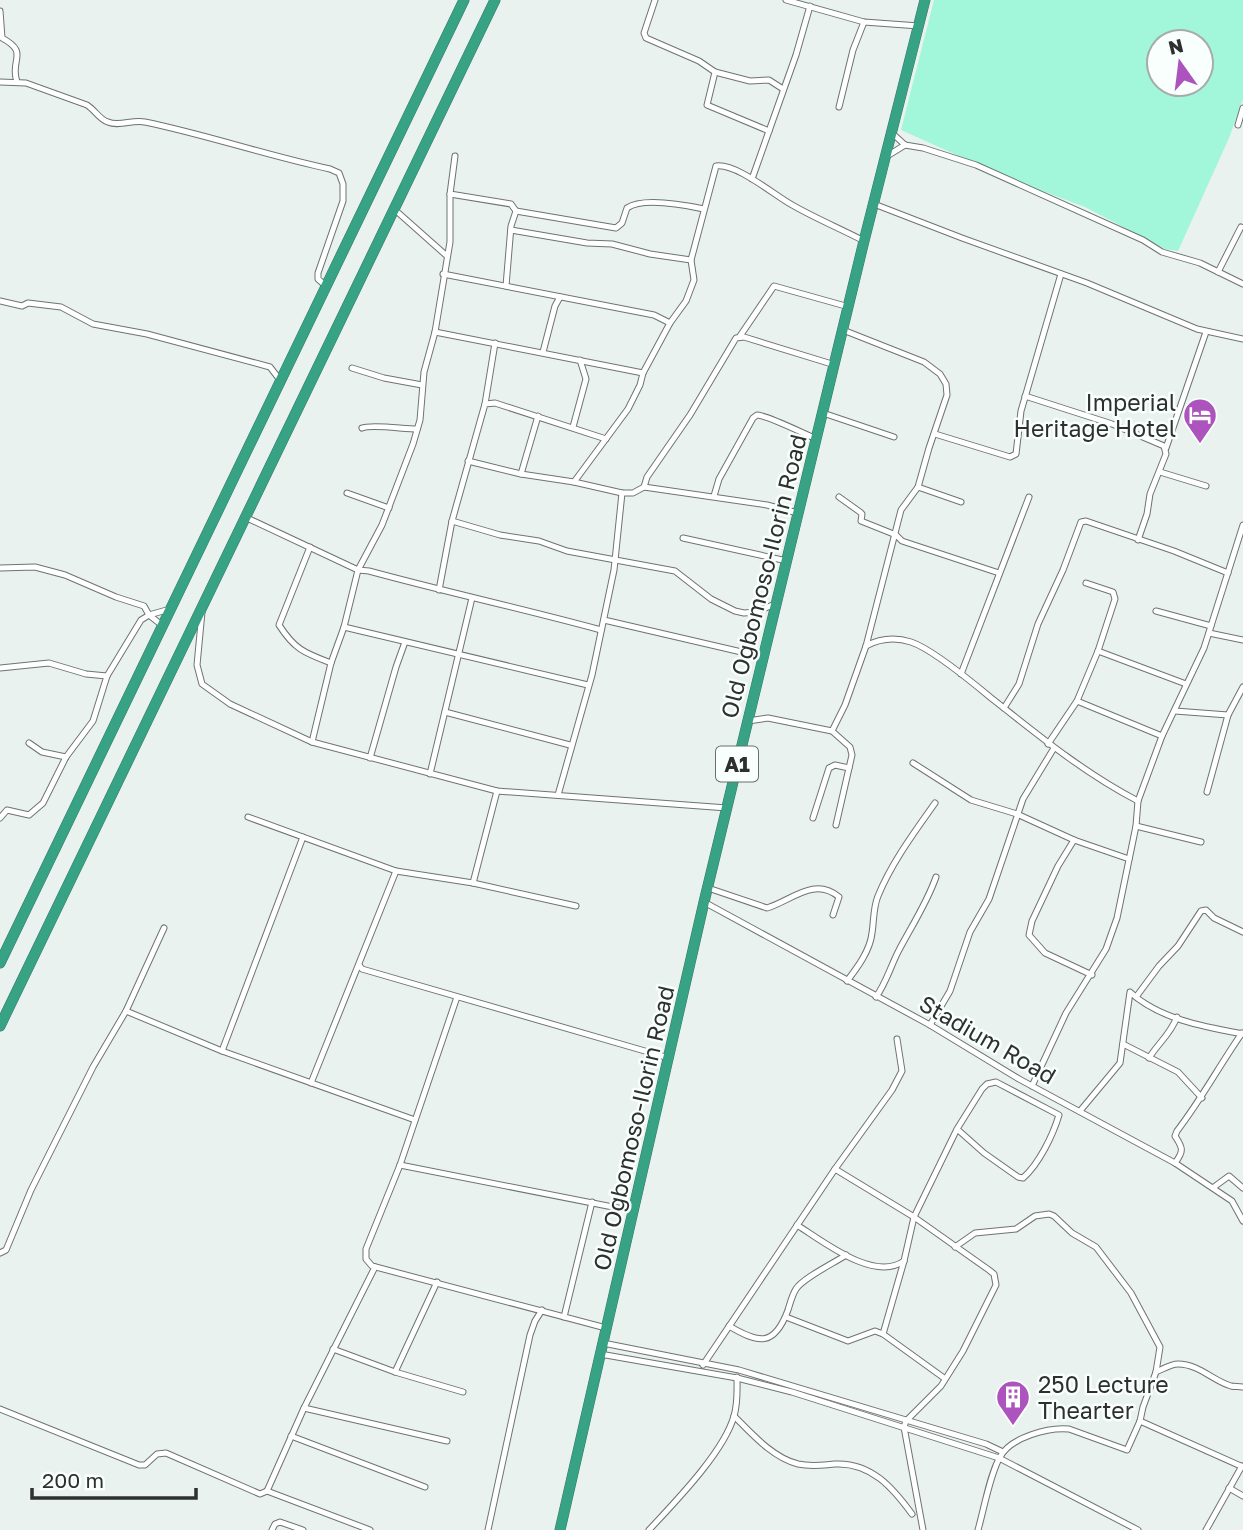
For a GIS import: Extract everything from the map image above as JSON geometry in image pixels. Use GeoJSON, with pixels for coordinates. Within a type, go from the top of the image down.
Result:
{"type":"FeatureCollection","features":[{"type":"Feature","properties":{"kind":"highway"},"geometry":{"type":"LineString","coordinates":[[0,963],[464,0]]}},
{"type":"Feature","properties":{"kind":"highway"},"geometry":{"type":"LineString","coordinates":[[0,1026],[495,0]]}},
{"type":"Feature","properties":{"kind":"highway","name":"Old Ogbomoso-Ilorin Road"},"geometry":{"type":"LineString","coordinates":[[559,1530],[704,902],[925,0]]}},
{"type":"Feature","properties":{"kind":"street"},"geometry":{"type":"LineString","coordinates":[[655,0],[643,33],[646,38],[699,61],[715,72],[739,79],[769,80],[783,89]]}},
{"type":"Feature","properties":{"kind":"street"},"geometry":{"type":"LineString","coordinates":[[786,0],[864,22],[919,26]]}},
{"type":"Feature","properties":{"kind":"street"},"geometry":{"type":"LineString","coordinates":[[752,179],[796,55],[810,6]]}},
{"type":"Feature","properties":{"kind":"street"},"geometry":{"type":"LineString","coordinates":[[0,11],[2,38],[15,45],[19,53],[14,72],[18,82]]}},
{"type":"Feature","properties":{"kind":"street"},"geometry":{"type":"LineString","coordinates":[[839,107],[853,50],[864,22]]}},
{"type":"Feature","properties":{"kind":"street"},"geometry":{"type":"LineString","coordinates":[[715,72],[707,105],[769,131]]}},
{"type":"Feature","properties":{"kind":"street"},"geometry":{"type":"LineString","coordinates":[[0,82],[18,82],[87,106],[110,123],[143,121],[339,173],[343,184],[343,201],[318,273],[318,279],[326,286]]}},
{"type":"Feature","properties":{"kind":"street"},"geometry":{"type":"LineString","coordinates":[[1238,125],[1243,108]]}},
{"type":"Feature","properties":{"kind":"street"},"geometry":{"type":"LineString","coordinates":[[892,133],[905,145],[976,165],[1143,240],[1162,252],[1200,263],[1243,284]]}},
{"type":"Feature","properties":{"kind":"street"},"geometry":{"type":"LineString","coordinates":[[886,156],[905,145]]}},
{"type":"Feature","properties":{"kind":"street"},"geometry":{"type":"LineString","coordinates":[[312,742],[358,570],[378,535],[420,420],[422,385],[435,332],[450,237],[450,194],[455,156]]}},
{"type":"Feature","properties":{"kind":"street"},"geometry":{"type":"LineString","coordinates":[[574,482],[634,399],[643,373],[670,323],[686,301],[694,280],[691,260],[716,166],[726,166],[752,179],[790,204],[864,241]]}},
{"type":"Feature","properties":{"kind":"street"},"geometry":{"type":"LineString","coordinates":[[450,194],[511,204],[516,211],[616,228]]}},
{"type":"Feature","properties":{"kind":"street"},"geometry":{"type":"LineString","coordinates":[[613,245],[616,228],[622,223],[627,208],[632,204],[681,205],[704,209]]}},
{"type":"Feature","properties":{"kind":"street"},"geometry":{"type":"LineString","coordinates":[[874,204],[1206,332],[1243,339]]}},
{"type":"Feature","properties":{"kind":"street"},"geometry":{"type":"LineString","coordinates":[[394,209],[447,256]]}},
{"type":"Feature","properties":{"kind":"street"},"geometry":{"type":"LineString","coordinates":[[506,286],[511,230],[516,211]]}},
{"type":"Feature","properties":{"kind":"street"},"geometry":{"type":"LineString","coordinates":[[1218,272],[1241,227]]}},
{"type":"Feature","properties":{"kind":"street"},"geometry":{"type":"LineString","coordinates":[[511,230],[691,260]]}},
{"type":"Feature","properties":{"kind":"street"},"geometry":{"type":"LineString","coordinates":[[443,274],[654,315],[670,323]]}},
{"type":"Feature","properties":{"kind":"street"},"geometry":{"type":"LineString","coordinates":[[935,434],[1013,456],[1018,447],[1018,422],[1061,274]]}},
{"type":"Feature","properties":{"kind":"street"},"geometry":{"type":"LineString","coordinates":[[644,487],[647,477],[690,415],[731,344],[740,336],[774,286],[849,307]]}},
{"type":"Feature","properties":{"kind":"street"},"geometry":{"type":"LineString","coordinates":[[543,352],[555,306],[560,297]]}},
{"type":"Feature","properties":{"kind":"street"},"geometry":{"type":"LineString","coordinates":[[0,301],[22,306],[28,303],[61,307],[93,324],[148,334],[270,367],[281,380]]}},
{"type":"Feature","properties":{"kind":"street"},"geometry":{"type":"LineString","coordinates":[[832,731],[845,705],[866,646],[901,510],[918,487],[947,395],[946,384],[940,374],[924,362],[843,330]]}},
{"type":"Feature","properties":{"kind":"street"},"geometry":{"type":"LineString","coordinates":[[435,332],[643,373]]}},
{"type":"Feature","properties":{"kind":"street"},"geometry":{"type":"LineString","coordinates":[[1138,540],[1147,514],[1150,494],[1160,472],[1206,332]]}},
{"type":"Feature","properties":{"kind":"street"},"geometry":{"type":"LineString","coordinates":[[740,336],[835,365]]}},
{"type":"Feature","properties":{"kind":"street"},"geometry":{"type":"LineString","coordinates":[[439,590],[452,521],[485,404],[495,343]]}},
{"type":"Feature","properties":{"kind":"street"},"geometry":{"type":"LineString","coordinates":[[573,427],[586,379],[580,359]]}},
{"type":"Feature","properties":{"kind":"street"},"geometry":{"type":"LineString","coordinates":[[352,368],[384,378],[422,385]]}},
{"type":"Feature","properties":{"kind":"street"},"geometry":{"type":"LineString","coordinates":[[1025,396],[1112,424],[1161,444],[1166,449]]}},
{"type":"Feature","properties":{"kind":"street"},"geometry":{"type":"LineString","coordinates":[[485,404],[495,403],[606,439]]}},
{"type":"Feature","properties":{"kind":"street"},"geometry":{"type":"LineString","coordinates":[[823,414],[894,437]]}},
{"type":"Feature","properties":{"kind":"street"},"geometry":{"type":"LineString","coordinates":[[714,496],[719,479],[752,418],[757,415],[767,416],[817,439]]}},
{"type":"Feature","properties":{"kind":"street"},"geometry":{"type":"LineString","coordinates":[[521,474],[538,416]]}},
{"type":"Feature","properties":{"kind":"street"},"geometry":{"type":"LineString","coordinates":[[362,428],[370,425],[390,429],[417,429]]}},
{"type":"Feature","properties":{"kind":"street"},"geometry":{"type":"LineString","coordinates":[[468,461],[622,493],[633,493],[644,487],[714,496],[798,513]]}},
{"type":"Feature","properties":{"kind":"street"},"geometry":{"type":"LineString","coordinates":[[1160,472],[1206,486]]}},
{"type":"Feature","properties":{"kind":"street"},"geometry":{"type":"LineString","coordinates":[[918,487],[961,502]]}},
{"type":"Feature","properties":{"kind":"street"},"geometry":{"type":"LineString","coordinates":[[347,493],[389,508]]}},
{"type":"Feature","properties":{"kind":"street"},"geometry":{"type":"LineString","coordinates":[[558,795],[604,620],[616,560],[622,493]]}},
{"type":"Feature","properties":{"kind":"street"},"geometry":{"type":"LineString","coordinates":[[839,497],[860,512],[861,521],[896,535],[902,541],[999,573]]}},
{"type":"Feature","properties":{"kind":"street"},"geometry":{"type":"LineString","coordinates":[[961,674],[1030,497]]}},
{"type":"Feature","properties":{"kind":"street"},"geometry":{"type":"LineString","coordinates":[[245,517],[358,570],[509,605],[601,630]]}},
{"type":"Feature","properties":{"kind":"street"},"geometry":{"type":"LineString","coordinates":[[452,521],[500,535],[539,541],[567,551],[675,571],[711,599],[735,611],[755,612],[777,603]]}},
{"type":"Feature","properties":{"kind":"street"},"geometry":{"type":"LineString","coordinates":[[1004,708],[1019,684],[1038,624],[1081,522],[1086,521],[1174,551],[1228,573]]}},
{"type":"Feature","properties":{"kind":"street"},"geometry":{"type":"LineString","coordinates":[[1032,1086],[1066,1013],[1106,949],[1117,918],[1136,826],[1138,801],[1162,736],[1210,630],[1243,525]]}},
{"type":"Feature","properties":{"kind":"street"},"geometry":{"type":"LineString","coordinates":[[683,538],[787,561]]}},
{"type":"Feature","properties":{"kind":"street"},"geometry":{"type":"LineString","coordinates":[[892,547],[902,541]]}},
{"type":"Feature","properties":{"kind":"street"},"geometry":{"type":"LineString","coordinates":[[310,547],[279,625],[290,642],[302,652],[331,663]]}},
{"type":"Feature","properties":{"kind":"street"},"geometry":{"type":"LineString","coordinates":[[0,568],[35,567],[65,575],[137,603],[146,608],[149,615],[163,626]]}},
{"type":"Feature","properties":{"kind":"street"},"geometry":{"type":"LineString","coordinates":[[930,1025],[950,991],[970,932],[992,889],[1017,814],[1077,701],[1098,652],[1114,594],[1108,589],[1086,583]]}},
{"type":"Feature","properties":{"kind":"street"},"geometry":{"type":"LineString","coordinates":[[430,774],[472,598]]}},
{"type":"Feature","properties":{"kind":"street"},"geometry":{"type":"LineString","coordinates":[[201,607],[197,665],[202,684],[230,704],[312,742],[497,791],[727,808]]}},
{"type":"Feature","properties":{"kind":"street"},"geometry":{"type":"LineString","coordinates":[[0,808],[29,815],[43,803],[66,757],[93,721],[107,676],[141,620],[171,609]]}},
{"type":"Feature","properties":{"kind":"street"},"geometry":{"type":"LineString","coordinates":[[1156,611],[1243,640]]}},
{"type":"Feature","properties":{"kind":"street"},"geometry":{"type":"LineString","coordinates":[[604,620],[763,657]]}},
{"type":"Feature","properties":{"kind":"street"},"geometry":{"type":"LineString","coordinates":[[344,627],[588,685]]}},
{"type":"Feature","properties":{"kind":"street"},"geometry":{"type":"LineString","coordinates":[[866,646],[881,638],[914,643],[961,674],[1051,746],[1111,787],[1138,801]]}},
{"type":"Feature","properties":{"kind":"street"},"geometry":{"type":"LineString","coordinates":[[370,758],[405,642]]}},
{"type":"Feature","properties":{"kind":"street"},"geometry":{"type":"LineString","coordinates":[[1098,652],[1186,684]]}},
{"type":"Feature","properties":{"kind":"street"},"geometry":{"type":"LineString","coordinates":[[0,667],[41,662],[86,674],[107,676]]}},
{"type":"Feature","properties":{"kind":"street"},"geometry":{"type":"LineString","coordinates":[[1207,792],[1228,715],[1243,687]]}},
{"type":"Feature","properties":{"kind":"street"},"geometry":{"type":"LineString","coordinates":[[1077,701],[1162,736]]}},
{"type":"Feature","properties":{"kind":"street"},"geometry":{"type":"LineString","coordinates":[[1175,711],[1228,715]]}},
{"type":"Feature","properties":{"kind":"street"},"geometry":{"type":"LineString","coordinates":[[445,712],[570,745]]}},
{"type":"Feature","properties":{"kind":"street"},"geometry":{"type":"LineString","coordinates":[[748,721],[774,719],[832,731],[852,750],[836,825]]}},
{"type":"Feature","properties":{"kind":"street"},"geometry":{"type":"LineString","coordinates":[[29,743],[50,755],[66,757]]}},
{"type":"Feature","properties":{"kind":"street"},"geometry":{"type":"LineString","coordinates":[[913,763],[971,800],[1017,814],[1074,840],[1129,859]]}},
{"type":"Feature","properties":{"kind":"street"},"geometry":{"type":"LineString","coordinates":[[813,818],[829,768],[835,765],[849,768]]}},
{"type":"Feature","properties":{"kind":"street"},"geometry":{"type":"LineString","coordinates":[[473,883],[497,791]]}},
{"type":"Feature","properties":{"kind":"street"},"geometry":{"type":"LineString","coordinates":[[847,981],[860,965],[872,937],[878,894],[900,852],[935,803]]}},
{"type":"Feature","properties":{"kind":"street"},"geometry":{"type":"LineString","coordinates":[[0,818],[7,810]]}},
{"type":"Feature","properties":{"kind":"street"},"geometry":{"type":"LineString","coordinates":[[248,817],[396,871],[473,883],[576,906]]}},
{"type":"Feature","properties":{"kind":"street"},"geometry":{"type":"LineString","coordinates":[[1136,826],[1201,842]]}},
{"type":"Feature","properties":{"kind":"street"},"geometry":{"type":"LineString","coordinates":[[222,1051],[303,837]]}},
{"type":"Feature","properties":{"kind":"street"},"geometry":{"type":"LineString","coordinates":[[1074,840],[1058,866],[1032,922],[1030,934],[1045,953],[1092,975]]}},
{"type":"Feature","properties":{"kind":"street"},"geometry":{"type":"LineString","coordinates":[[311,1083],[396,871]]}},
{"type":"Feature","properties":{"kind":"street"},"geometry":{"type":"LineString","coordinates":[[876,997],[885,985],[936,877]]}},
{"type":"Feature","properties":{"kind":"street"},"geometry":{"type":"LineString","coordinates":[[708,888],[767,908],[808,889],[822,888],[839,897],[833,915]]}},
{"type":"Feature","properties":{"kind":"street","name":"Stadium Road"},"geometry":{"type":"LineString","coordinates":[[704,902],[1175,1163],[1232,1201],[1243,1221]]}},
{"type":"Feature","properties":{"kind":"street"},"geometry":{"type":"LineString","coordinates":[[1136,997],[1178,946],[1201,911],[1206,910],[1214,918],[1243,932]]}},
{"type":"Feature","properties":{"kind":"street"},"geometry":{"type":"LineString","coordinates":[[0,1253],[6,1250],[31,1190],[93,1066],[126,1012],[164,928]]}},
{"type":"Feature","properties":{"kind":"street"},"geometry":{"type":"LineString","coordinates":[[359,968],[669,1058]]}},
{"type":"Feature","properties":{"kind":"street"},"geometry":{"type":"LineString","coordinates":[[1080,1111],[1118,1066],[1130,992],[1158,1011],[1242,1034],[1175,1136],[1183,1148],[1175,1163]]}},
{"type":"Feature","properties":{"kind":"street"},"geometry":{"type":"LineString","coordinates":[[457,997],[400,1165],[366,1249],[366,1259],[375,1267],[606,1328]]}},
{"type":"Feature","properties":{"kind":"street"},"geometry":{"type":"LineString","coordinates":[[126,1012],[222,1051],[415,1120]]}},
{"type":"Feature","properties":{"kind":"street"},"geometry":{"type":"LineString","coordinates":[[1149,1058],[1163,1038],[1171,1032],[1177,1017]]}},
{"type":"Feature","properties":{"kind":"street"},"geometry":{"type":"LineString","coordinates":[[699,1371],[835,1169],[892,1090],[902,1071],[897,1039]]}},
{"type":"Feature","properties":{"kind":"street"},"geometry":{"type":"LineString","coordinates":[[1123,1044],[1183,1077],[1202,1098]]}},
{"type":"Feature","properties":{"kind":"street"},"geometry":{"type":"LineString","coordinates":[[883,1334],[914,1217],[957,1129],[982,1089],[987,1084],[996,1082],[1059,1115],[1046,1143],[1023,1178],[984,1153],[957,1129]]}},
{"type":"Feature","properties":{"kind":"street"},"geometry":{"type":"LineString","coordinates":[[400,1165],[633,1211]]}},
{"type":"Feature","properties":{"kind":"street"},"geometry":{"type":"LineString","coordinates":[[835,1169],[914,1217],[994,1275],[996,1285],[963,1351],[941,1386],[905,1424]]}},
{"type":"Feature","properties":{"kind":"street"},"geometry":{"type":"LineString","coordinates":[[1214,1187],[1228,1176],[1243,1188]]}},
{"type":"Feature","properties":{"kind":"street"},"geometry":{"type":"LineString","coordinates":[[564,1317],[592,1202]]}},
{"type":"Feature","properties":{"kind":"street"},"geometry":{"type":"LineString","coordinates":[[954,1247],[975,1233],[1016,1229],[1035,1216],[1054,1216],[1072,1233],[1096,1247],[1131,1293],[1160,1347],[1156,1372],[1128,1450],[1069,1429],[1059,1428],[1030,1436],[1001,1455],[978,1530]]}},
{"type":"Feature","properties":{"kind":"street"},"geometry":{"type":"LineString","coordinates":[[797,1225],[846,1255],[873,1266],[886,1269],[904,1261]]}},
{"type":"Feature","properties":{"kind":"street"},"geometry":{"type":"LineString","coordinates":[[729,1326],[751,1339],[760,1340],[774,1335],[786,1317],[796,1289],[846,1255]]}},
{"type":"Feature","properties":{"kind":"street"},"geometry":{"type":"LineString","coordinates":[[0,1409],[139,1465],[145,1465],[157,1454],[166,1453],[260,1494],[267,1491],[304,1408],[375,1267]]}},
{"type":"Feature","properties":{"kind":"street"},"geometry":{"type":"LineString","coordinates":[[395,1372],[437,1282]]}},
{"type":"Feature","properties":{"kind":"street"},"geometry":{"type":"LineString","coordinates":[[488,1530],[530,1335],[541,1310]]}},
{"type":"Feature","properties":{"kind":"street"},"geometry":{"type":"LineString","coordinates":[[786,1317],[848,1341],[875,1331],[883,1334],[944,1378]]}},
{"type":"Feature","properties":{"kind":"street"},"geometry":{"type":"LineString","coordinates":[[602,1348],[737,1378],[905,1424]]}},
{"type":"Feature","properties":{"kind":"street"},"geometry":{"type":"LineString","coordinates":[[602,1348],[738,1370],[1001,1455],[1138,1530]]}},
{"type":"Feature","properties":{"kind":"street"},"geometry":{"type":"LineString","coordinates":[[333,1349],[395,1372],[463,1392]]}},
{"type":"Feature","properties":{"kind":"street"},"geometry":{"type":"LineString","coordinates":[[1156,1372],[1173,1365],[1197,1367],[1203,1373],[1230,1385],[1243,1387]]}},
{"type":"Feature","properties":{"kind":"street"},"geometry":{"type":"LineString","coordinates":[[649,1530],[691,1485],[722,1440],[734,1416],[738,1370]]}},
{"type":"Feature","properties":{"kind":"street"},"geometry":{"type":"LineString","coordinates":[[304,1408],[447,1441]]}},
{"type":"Feature","properties":{"kind":"street"},"geometry":{"type":"LineString","coordinates":[[734,1416],[780,1456],[796,1464],[816,1467],[856,1465],[877,1475],[894,1489],[912,1514]]}},
{"type":"Feature","properties":{"kind":"street"},"geometry":{"type":"LineString","coordinates":[[1140,1421],[1242,1466],[1206,1530]]}},
{"type":"Feature","properties":{"kind":"street"},"geometry":{"type":"LineString","coordinates":[[905,1424],[923,1530]]}},
{"type":"Feature","properties":{"kind":"street"},"geometry":{"type":"LineString","coordinates":[[291,1436],[425,1486]]}},
{"type":"Feature","properties":{"kind":"street"},"geometry":{"type":"LineString","coordinates":[[1229,1488],[1243,1496]]}},
{"type":"Feature","properties":{"kind":"street"},"geometry":{"type":"LineString","coordinates":[[267,1491],[370,1530]]}},
{"type":"Feature","properties":{"kind":"street"},"geometry":{"type":"LineString","coordinates":[[272,1530],[275,1524],[280,1522],[303,1530]]}},
{"type":"Feature","properties":{"kind":"green space"},"geometry":{"type":"Polygon","coordinates":[[[934,0],[1243,0],[1243,99],[1229,138],[1178,251],[1165,249],[1085,207],[1008,178],[901,130],[934,0]]]}},
{"type":"Feature","properties":{"kind":"place","name":"Imperial Heritage Hotel"},"geometry":{"type":"Point","coordinates":[1200,445]}},
{"type":"Feature","properties":{"kind":"place","name":"250 Lecture Thearter"},"geometry":{"type":"Point","coordinates":[1013,1427]}}]}
